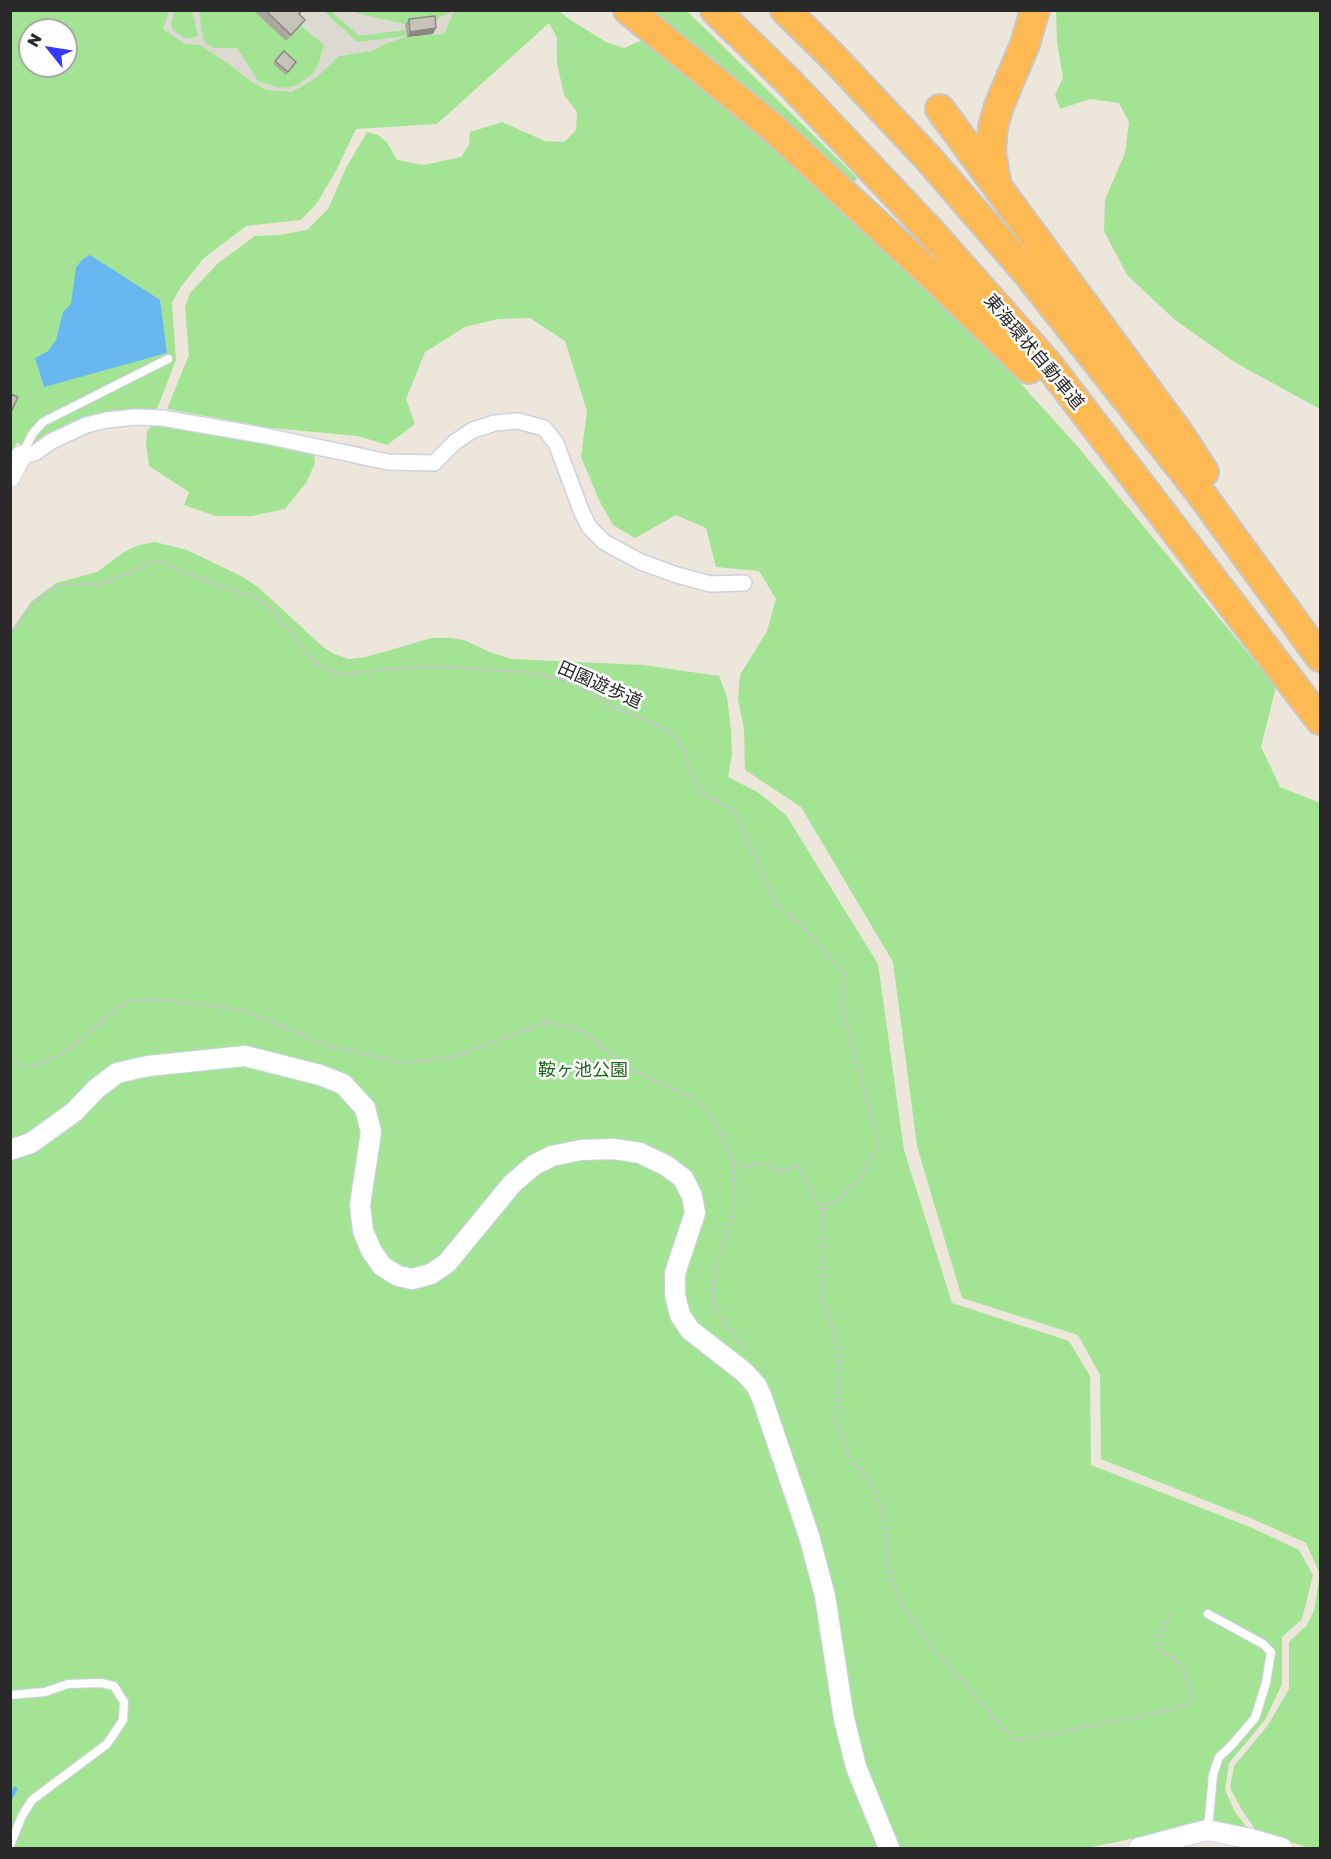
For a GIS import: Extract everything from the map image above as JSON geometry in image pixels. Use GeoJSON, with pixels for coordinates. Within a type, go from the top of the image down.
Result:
{"type":"FeatureCollection","features":[{"type":"Feature","properties":{"kind":"highway"},"geometry":{"type":"LineString","coordinates":[[628,10],[773,129],[937,280],[1022,362],[1166,518]]}},
{"type":"Feature","properties":{"kind":"highway","name":"東海環状自動車道"},"geometry":{"type":"LineString","coordinates":[[715,10],[789,82],[932,233],[1047,363],[1320,720]]}},
{"type":"Feature","properties":{"kind":"highway"},"geometry":{"type":"LineString","coordinates":[[785,10],[928,158],[1028,274],[1198,491],[1320,656]]}},
{"type":"Feature","properties":{"kind":"highway"},"geometry":{"type":"LineString","coordinates":[[996,182],[991,151],[993,127],[999,106],[1025,44],[1035,10]]}},
{"type":"Feature","properties":{"kind":"highway"},"geometry":{"type":"LineString","coordinates":[[940,109],[1181,436],[1320,656]]}},
{"type":"Feature","properties":{"kind":"street"},"geometry":{"type":"LineString","coordinates":[[10,477],[21,456],[35,453],[50,442],[86,425],[107,420],[136,417],[162,418],[266,436],[388,462],[434,463],[455,442],[473,430],[495,423],[518,421],[544,428],[556,443],[582,513],[590,528],[604,542],[641,562],[677,575],[710,584],[744,583]]}},
{"type":"Feature","properties":{"kind":"street"},"geometry":{"type":"LineString","coordinates":[[10,1150],[32,1143],[74,1112],[96,1089],[117,1073],[148,1066],[244,1056],[320,1074],[343,1084],[365,1108],[371,1132],[360,1205],[363,1231],[371,1250],[382,1266],[398,1276],[412,1279],[431,1275],[447,1263],[512,1184],[534,1166],[552,1156],[581,1150],[614,1149],[640,1153],[665,1165],[683,1178],[692,1196],[695,1213],[675,1273],[675,1295],[680,1315],[690,1330],[747,1375],[756,1385],[762,1398],[809,1536],[825,1596],[844,1719],[856,1767],[889,1848]]}},
{"type":"Feature","properties":{"kind":"street"},"geometry":{"type":"LineString","coordinates":[[1138,1848],[1208,1830],[1282,1848]]}},
{"type":"Feature","properties":{"kind":"lane"},"geometry":{"type":"LineString","coordinates":[[21,456],[33,433],[43,422],[168,359]]}},
{"type":"Feature","properties":{"kind":"lane"},"geometry":{"type":"LineString","coordinates":[[1208,1614],[1263,1644],[1271,1652],[1266,1683],[1255,1718],[1219,1757],[1213,1775],[1208,1830]]}},
{"type":"Feature","properties":{"kind":"lane"},"geometry":{"type":"LineString","coordinates":[[10,1695],[45,1692],[68,1684],[101,1683],[114,1686],[124,1702],[123,1720],[107,1744],[32,1800],[22,1816],[10,1845]]}},
{"type":"Feature","properties":{"kind":"path","name":"田園遊歩道"},"geometry":{"type":"LineString","coordinates":[[10,634],[31,606],[48,591],[62,585],[97,584],[111,581],[154,561],[168,564],[198,578],[257,599],[273,610],[310,658],[327,670],[344,674],[413,667],[451,667],[524,672],[558,678],[673,735],[684,751],[692,777],[700,792],[733,809],[777,905],[802,925],[843,973],[845,982],[841,1002],[879,1143],[861,1175],[842,1196],[828,1205],[824,1213]]}},
{"type":"Feature","properties":{"kind":"path"},"geometry":{"type":"LineString","coordinates":[[733,1163],[735,1206],[714,1275],[713,1300],[723,1321],[750,1355],[747,1375]]}},
{"type":"Feature","properties":{"kind":"green space"},"geometry":{"type":"Polygon","coordinates":[[[11,11],[562,11],[561,13],[572,21],[606,42],[624,48],[645,39],[815,181],[957,313],[1078,447],[1276,687],[1261,747],[1280,787],[1320,803],[1320,1574],[1306,1543],[1255,1520],[1101,1459],[1100,1375],[1078,1335],[962,1298],[917,1146],[893,962],[801,807],[745,770],[744,729],[738,699],[740,675],[767,631],[776,599],[759,571],[716,567],[706,528],[676,515],[635,538],[613,525],[600,502],[581,457],[587,411],[565,341],[530,318],[498,319],[465,327],[425,352],[406,399],[415,424],[387,445],[358,436],[271,428],[167,409],[189,355],[185,307],[190,293],[217,264],[255,236],[307,230],[328,209],[346,168],[367,132],[378,135],[387,142],[397,160],[424,165],[461,157],[469,145],[470,132],[502,122],[545,141],[564,142],[576,130],[577,112],[564,95],[557,63],[557,38],[549,23],[437,124],[356,129],[337,169],[317,203],[301,220],[246,226],[203,259],[180,288],[172,303],[176,360],[155,414],[30,448],[17,443],[11,454],[11,11]]]}},
{"type":"Feature","properties":{"kind":"green space"},"geometry":{"type":"Polygon","coordinates":[[[645,11],[687,11],[857,178],[851,187],[645,11]]]}},
{"type":"Feature","properties":{"kind":"green space"},"geometry":{"type":"Polygon","coordinates":[[[1056,11],[1320,11],[1320,409],[1236,363],[1175,320],[1127,275],[1104,231],[1105,200],[1125,153],[1129,122],[1119,103],[1090,99],[1060,109],[1055,95],[1063,78],[1057,42],[1056,11]]]}},
{"type":"Feature","properties":{"kind":"green space"},"geometry":{"type":"Polygon","coordinates":[[[155,423],[314,449],[315,463],[306,483],[285,509],[252,516],[216,516],[184,505],[189,492],[149,466],[147,431],[155,423]]]}},
{"type":"Feature","properties":{"kind":"green space","name":"鞍ヶ池公園"},"geometry":{"type":"Polygon","coordinates":[[[155,542],[187,550],[241,576],[258,587],[323,647],[349,659],[366,657],[432,638],[450,638],[464,640],[512,659],[643,665],[719,676],[727,697],[731,730],[732,755],[728,777],[759,793],[786,815],[878,964],[904,1150],[952,1303],[1069,1341],[1090,1376],[1091,1465],[1250,1527],[1299,1550],[1313,1575],[1302,1619],[1282,1637],[1282,1684],[1265,1720],[1229,1763],[1225,1790],[1235,1812],[1250,1831],[1173,1830],[1087,1848],[11,1848],[11,631],[31,602],[56,583],[97,572],[124,552],[139,545],[155,542]]]}},
{"type":"Feature","properties":{"kind":"green space"},"geometry":{"type":"Polygon","coordinates":[[[1320,1574],[1320,1848],[1310,1848],[1257,1832],[1230,1788],[1234,1766],[1268,1725],[1289,1689],[1289,1642],[1307,1625],[1314,1611],[1320,1574]]]}},
{"type":"Feature","properties":{"kind":"shaded area"},"geometry":{"type":"Polygon","coordinates":[[[292,10],[324,11],[357,42],[406,36],[405,30],[359,36],[331,11],[353,11],[405,24],[431,21],[454,11],[444,34],[406,37],[373,51],[339,56],[316,78],[292,92],[266,90],[200,45],[185,44],[163,29],[169,11],[174,11],[171,24],[173,30],[186,39],[198,36],[192,11],[199,11],[203,39],[207,44],[214,48],[237,48],[258,81],[279,88],[291,87],[298,85],[313,73],[319,63],[324,45],[294,20],[292,10]]]}},
{"type":"Feature","properties":{"kind":"water"},"geometry":{"type":"Polygon","coordinates":[[[90,255],[160,300],[167,353],[44,387],[35,358],[48,351],[56,340],[63,312],[71,304],[76,267],[90,255]]]}},
{"type":"Feature","properties":{"kind":"building"},"geometry":{"type":"Polygon","coordinates":[[[265,10],[302,10],[299,14],[305,20],[291,35],[265,10]]]}},
{"type":"Feature","properties":{"kind":"building"},"geometry":{"type":"Polygon","coordinates":[[[435,16],[436,28],[410,32],[409,19],[435,16]]]}},
{"type":"Feature","properties":{"kind":"building"},"geometry":{"type":"Polygon","coordinates":[[[284,51],[296,62],[288,72],[275,61],[284,51]]]}},
{"type":"Feature","properties":{"kind":"building"},"geometry":{"type":"Polygon","coordinates":[[[10,394],[18,397],[10,414],[10,394]]]}},
{"type":"Feature","properties":{"kind":"waterway"},"geometry":{"type":"LineString","coordinates":[[10,1799],[15,1789]]}}]}
